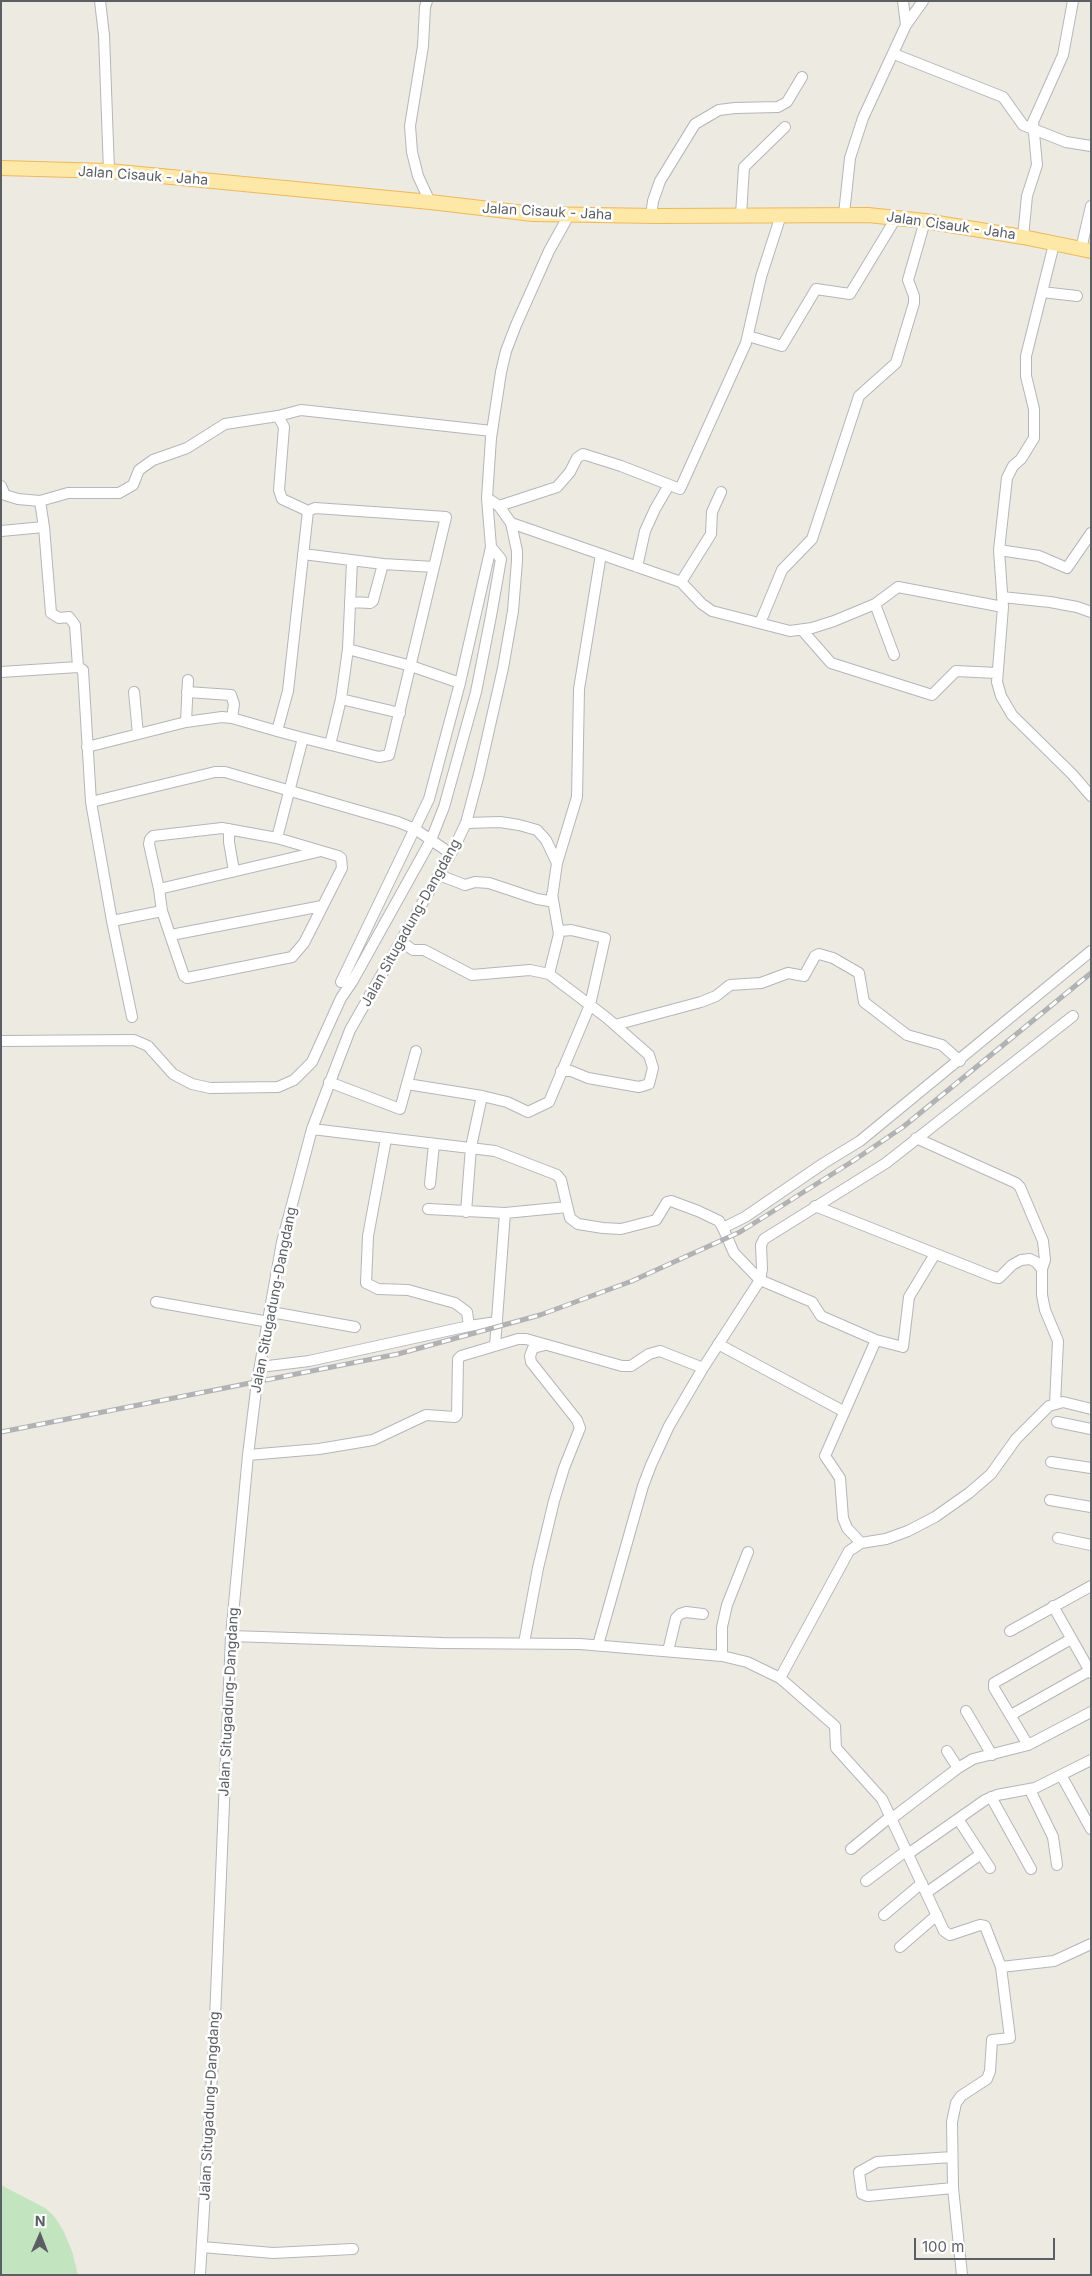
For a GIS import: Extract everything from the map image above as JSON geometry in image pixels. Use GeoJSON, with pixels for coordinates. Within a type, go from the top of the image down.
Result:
{"type":"FeatureCollection","features":[{"type":"Feature","properties":{"kind":"main road","name":"Jalan Cisauk - Jaha"},"geometry":{"type":"LineString","coordinates":[[1,168],[109,171],[430,202],[492,210],[569,215],[741,216],[844,214],[925,221],[1023,237],[1086,250]]}},
{"type":"Feature","properties":{"kind":"street"},"geometry":{"type":"LineString","coordinates":[[100,1],[104,35],[109,171]]}},
{"type":"Feature","properties":{"kind":"street"},"geometry":{"type":"LineString","coordinates":[[427,1],[424,7],[423,46],[410,126],[412,152],[418,176],[430,202]]}},
{"type":"Feature","properties":{"kind":"street"},"geometry":{"type":"LineString","coordinates":[[903,1],[906,25]]}},
{"type":"Feature","properties":{"kind":"street"},"geometry":{"type":"LineString","coordinates":[[844,214],[850,158],[863,118],[906,25],[923,1]]}},
{"type":"Feature","properties":{"kind":"street"},"geometry":{"type":"LineString","coordinates":[[1023,237],[1027,196],[1037,165],[1032,130],[1035,117],[1063,55],[1073,1]]}},
{"type":"Feature","properties":{"kind":"street"},"geometry":{"type":"LineString","coordinates":[[894,54],[1003,97],[1022,125],[1032,130],[1066,142],[1091,146]]}},
{"type":"Feature","properties":{"kind":"street"},"geometry":{"type":"LineString","coordinates":[[651,216],[653,201],[660,181],[695,124],[719,110],[778,107],[786,102],[802,77]]}},
{"type":"Feature","properties":{"kind":"street"},"geometry":{"type":"LineString","coordinates":[[741,216],[744,167],[785,127]]}},
{"type":"Feature","properties":{"kind":"street"},"geometry":{"type":"LineString","coordinates":[[1086,250],[1091,206]]}},
{"type":"Feature","properties":{"kind":"street"},"geometry":{"type":"LineString","coordinates":[[341,982],[429,799],[460,682],[490,547],[487,498],[492,431],[506,351],[549,251],[569,215]]}},
{"type":"Feature","properties":{"kind":"street"},"geometry":{"type":"LineString","coordinates":[[499,506],[557,488],[570,472],[577,458],[583,454],[680,489],[716,412],[748,336],[761,277],[781,215]]}},
{"type":"Feature","properties":{"kind":"street"},"geometry":{"type":"LineString","coordinates":[[748,336],[782,346],[816,289],[850,294],[896,218]]}},
{"type":"Feature","properties":{"kind":"street"},"geometry":{"type":"LineString","coordinates":[[760,623],[782,570],[812,539],[859,396],[896,363],[914,303],[914,296],[908,280],[925,221]]}},
{"type":"Feature","properties":{"kind":"street"},"geometry":{"type":"LineString","coordinates":[[1054,244],[1025,366],[1034,409],[1034,438],[1008,474],[1000,550],[1003,602],[996,682],[1001,696],[1012,715],[1072,774],[1091,796]]}},
{"type":"Feature","properties":{"kind":"street"},"geometry":{"type":"LineString","coordinates":[[1042,292],[1078,296]]}},
{"type":"Feature","properties":{"kind":"street"},"geometry":{"type":"LineString","coordinates":[[1,486],[5,495],[18,499],[40,500],[68,493],[119,494],[133,485],[139,470],[153,460],[186,448],[225,424],[278,416],[300,410],[492,431]]}},
{"type":"Feature","properties":{"kind":"street"},"geometry":{"type":"LineString","coordinates":[[87,747],[186,722],[222,717],[232,718],[379,758],[389,755],[446,518],[315,508],[308,511],[282,499],[279,490],[284,427],[278,416]]}},
{"type":"Feature","properties":{"kind":"street"},"geometry":{"type":"LineString","coordinates":[[637,567],[645,532],[655,509],[669,485]]}},
{"type":"Feature","properties":{"kind":"street"},"geometry":{"type":"LineString","coordinates":[[681,582],[711,534],[712,512],[721,492]]}},
{"type":"Feature","properties":{"kind":"street","name":"Jalan Situgadung-Dangdang"},"geometry":{"type":"LineString","coordinates":[[200,2275],[214,2042],[231,1636],[248,1455],[260,1367],[282,1242],[312,1128],[350,1030],[440,875],[466,823],[479,774],[503,668],[513,611],[517,561],[512,523],[499,506],[487,498]]}},
{"type":"Feature","properties":{"kind":"street"},"geometry":{"type":"LineString","coordinates":[[40,500],[51,613],[59,618],[69,618],[75,625],[78,667]]}},
{"type":"Feature","properties":{"kind":"street"},"geometry":{"type":"LineString","coordinates":[[277,731],[288,691],[308,511]]}},
{"type":"Feature","properties":{"kind":"street"},"geometry":{"type":"LineString","coordinates":[[512,523],[681,582],[702,604],[712,611],[790,631],[802,630],[834,621],[875,604],[898,587],[1003,602],[1050,602],[1077,607],[1091,612]]}},
{"type":"Feature","properties":{"kind":"street"},"geometry":{"type":"LineString","coordinates":[[1,531],[44,527]]}},
{"type":"Feature","properties":{"kind":"street"},"geometry":{"type":"LineString","coordinates":[[1000,550],[1040,556],[1067,568],[1091,533]]}},
{"type":"Feature","properties":{"kind":"street"},"geometry":{"type":"LineString","coordinates":[[490,547],[501,559]]}},
{"type":"Feature","properties":{"kind":"street"},"geometry":{"type":"LineString","coordinates":[[303,554],[352,561],[434,567]]}},
{"type":"Feature","properties":{"kind":"street"},"geometry":{"type":"LineString","coordinates":[[440,875],[465,885],[474,882],[489,883],[547,901],[551,900],[557,863],[577,797],[579,689],[601,554]]}},
{"type":"Feature","properties":{"kind":"street"},"geometry":{"type":"LineString","coordinates":[[488,558],[517,561]]}},
{"type":"Feature","properties":{"kind":"street"},"geometry":{"type":"LineString","coordinates":[[1,1041],[134,1040],[148,1046],[173,1074],[192,1084],[210,1088],[278,1087],[294,1080],[312,1062],[342,998],[431,840],[444,807],[476,692],[501,559]]}},
{"type":"Feature","properties":{"kind":"street"},"geometry":{"type":"LineString","coordinates":[[330,745],[341,699],[348,649],[352,561]]}},
{"type":"Feature","properties":{"kind":"street"},"geometry":{"type":"LineString","coordinates":[[350,602],[370,603],[373,600],[383,564]]}},
{"type":"Feature","properties":{"kind":"street"},"geometry":{"type":"LineString","coordinates":[[875,604],[894,656]]}},
{"type":"Feature","properties":{"kind":"street"},"geometry":{"type":"LineString","coordinates":[[802,630],[831,663],[932,694],[956,671],[997,673]]}},
{"type":"Feature","properties":{"kind":"street"},"geometry":{"type":"LineString","coordinates":[[348,649],[460,682]]}},
{"type":"Feature","properties":{"kind":"street"},"geometry":{"type":"LineString","coordinates":[[1,672],[78,667],[83,670],[90,802],[132,1017]]}},
{"type":"Feature","properties":{"kind":"street"},"geometry":{"type":"LineString","coordinates":[[186,722],[188,680]]}},
{"type":"Feature","properties":{"kind":"street"},"geometry":{"type":"LineString","coordinates":[[134,692],[138,734]]}},
{"type":"Feature","properties":{"kind":"street"},"geometry":{"type":"LineString","coordinates":[[187,692],[231,695],[234,704],[232,718]]}},
{"type":"Feature","properties":{"kind":"street"},"geometry":{"type":"LineString","coordinates":[[341,699],[400,713]]}},
{"type":"Feature","properties":{"kind":"street"},"geometry":{"type":"LineString","coordinates":[[277,838],[303,738]]}},
{"type":"Feature","properties":{"kind":"street"},"geometry":{"type":"LineString","coordinates":[[90,802],[215,772],[234,774],[398,822],[415,829],[450,853]]}},
{"type":"Feature","properties":{"kind":"street"},"geometry":{"type":"LineString","coordinates":[[466,823],[500,822],[519,824],[538,830],[546,840],[557,863]]}},
{"type":"Feature","properties":{"kind":"street"},"geometry":{"type":"LineString","coordinates":[[229,829],[228,842],[234,871]]}},
{"type":"Feature","properties":{"kind":"street"},"geometry":{"type":"LineString","coordinates":[[229,829],[277,838],[318,852],[338,856],[342,863],[342,868],[304,944],[292,957],[192,979],[184,976],[162,911],[149,844],[153,836],[229,829]]}},
{"type":"Feature","properties":{"kind":"street"},"geometry":{"type":"LineString","coordinates":[[159,889],[318,852]]}},
{"type":"Feature","properties":{"kind":"street"},"geometry":{"type":"LineString","coordinates":[[550,974],[559,934],[552,894]]}},
{"type":"Feature","properties":{"kind":"street"},"geometry":{"type":"LineString","coordinates":[[170,935],[322,906]]}},
{"type":"Feature","properties":{"kind":"street"},"geometry":{"type":"LineString","coordinates":[[112,921],[162,911]]}},
{"type":"Feature","properties":{"kind":"street"},"geometry":{"type":"LineString","coordinates":[[408,1084],[482,1096],[506,1102],[528,1112],[548,1102],[590,1005],[605,938],[571,930],[564,930],[559,934]]}},
{"type":"Feature","properties":{"kind":"street"},"geometry":{"type":"LineString","coordinates":[[402,942],[413,950],[424,950],[472,975],[530,970],[550,974],[649,1055],[653,1068],[649,1084],[639,1087],[588,1078],[571,1071],[561,1071]]}},
{"type":"Feature","properties":{"kind":"street"},"geometry":{"type":"LineString","coordinates":[[723,1228],[745,1217],[824,1162],[860,1141],[1091,951]]}},
{"type":"Feature","properties":{"kind":"street"},"geometry":{"type":"LineString","coordinates":[[614,1025],[701,1002],[716,996],[730,984],[761,984],[788,973],[804,976],[814,956],[819,954],[833,958],[859,973],[864,1002],[907,1036],[942,1044],[960,1060]]}},
{"type":"Feature","properties":{"kind":"street"},"geometry":{"type":"LineString","coordinates":[[598,1645],[643,1486],[664,1435],[703,1368],[760,1280],[762,1269],[761,1245],[764,1239],[886,1163],[1073,1016]]}},
{"type":"Feature","properties":{"kind":"street"},"geometry":{"type":"LineString","coordinates":[[329,1082],[399,1109],[408,1084],[416,1051]]}},
{"type":"Feature","properties":{"kind":"street"},"geometry":{"type":"LineString","coordinates":[[466,1212],[471,1147],[482,1096]]}},
{"type":"Feature","properties":{"kind":"street"},"geometry":{"type":"LineString","coordinates":[[312,1128],[386,1139],[495,1151],[557,1175],[561,1180],[570,1218],[578,1224],[622,1229],[656,1220],[667,1202],[671,1201],[698,1210],[719,1221],[734,1253],[760,1280],[812,1302],[821,1316],[876,1340],[903,1347],[909,1298],[935,1254]]}},
{"type":"Feature","properties":{"kind":"street"},"geometry":{"type":"LineString","coordinates":[[916,1138],[1016,1183],[1043,1241],[1045,1260],[1042,1269],[1044,1303],[1058,1341],[1055,1404]]}},
{"type":"Feature","properties":{"kind":"street"},"geometry":{"type":"LineString","coordinates":[[386,1139],[368,1236],[366,1282],[378,1289],[408,1290],[456,1303],[467,1312],[469,1326]]}},
{"type":"Feature","properties":{"kind":"street"},"geometry":{"type":"LineString","coordinates":[[430,1184],[434,1144]]}},
{"type":"Feature","properties":{"kind":"street"},"geometry":{"type":"LineString","coordinates":[[815,1206],[994,1277],[999,1278],[1012,1265],[1021,1260],[1030,1259],[1036,1262],[1042,1269]]}},
{"type":"Feature","properties":{"kind":"street"},"geometry":{"type":"LineString","coordinates":[[428,1209],[505,1213],[567,1208]]}},
{"type":"Feature","properties":{"kind":"street"},"geometry":{"type":"LineString","coordinates":[[495,1346],[505,1213]]}},
{"type":"Feature","properties":{"kind":"street"},"geometry":{"type":"LineString","coordinates":[[156,1302],[354,1327]]}},
{"type":"Feature","properties":{"kind":"street"},"geometry":{"type":"LineString","coordinates":[[260,1367],[309,1361],[469,1326],[497,1322]]}},
{"type":"Feature","properties":{"kind":"street"},"geometry":{"type":"LineString","coordinates":[[248,1455],[319,1449],[373,1440],[426,1415],[455,1417],[457,1415],[458,1359],[461,1356],[523,1339],[626,1367],[648,1354],[665,1352],[703,1368]]}},
{"type":"Feature","properties":{"kind":"street"},"geometry":{"type":"LineString","coordinates":[[862,1543],[847,1528],[843,1518],[840,1478],[825,1456],[876,1340]]}},
{"type":"Feature","properties":{"kind":"street"},"geometry":{"type":"LineString","coordinates":[[718,1344],[843,1412]]}},
{"type":"Feature","properties":{"kind":"street"},"geometry":{"type":"LineString","coordinates":[[524,1643],[538,1568],[554,1501],[564,1468],[580,1428],[577,1420],[531,1362],[530,1356],[533,1348],[546,1345]]}},
{"type":"Feature","properties":{"kind":"street"},"geometry":{"type":"LineString","coordinates":[[780,1678],[849,1551],[862,1543],[896,1536],[936,1518],[980,1484],[1033,1420],[1049,1406],[1068,1403],[1091,1409]]}},
{"type":"Feature","properties":{"kind":"street"},"geometry":{"type":"LineString","coordinates":[[1057,1422],[1091,1429]]}},
{"type":"Feature","properties":{"kind":"street"},"geometry":{"type":"LineString","coordinates":[[1051,1462],[1091,1468]]}},
{"type":"Feature","properties":{"kind":"street"},"geometry":{"type":"LineString","coordinates":[[1050,1500],[1091,1506]]}},
{"type":"Feature","properties":{"kind":"street"},"geometry":{"type":"LineString","coordinates":[[1058,1538],[1091,1545]]}},
{"type":"Feature","properties":{"kind":"street"},"geometry":{"type":"LineString","coordinates":[[722,1656],[722,1628],[727,1605],[748,1552]]}},
{"type":"Feature","properties":{"kind":"street"},"geometry":{"type":"LineString","coordinates":[[1010,1631],[1053,1606],[1090,1588]]}},
{"type":"Feature","properties":{"kind":"street"},"geometry":{"type":"LineString","coordinates":[[1011,1715],[1090,1672],[1053,1606]]}},
{"type":"Feature","properties":{"kind":"street"},"geometry":{"type":"LineString","coordinates":[[668,1651],[676,1618],[686,1612],[703,1614]]}},
{"type":"Feature","properties":{"kind":"street"},"geometry":{"type":"LineString","coordinates":[[231,1636],[442,1643],[598,1645],[722,1656],[747,1662],[780,1678],[835,1726],[836,1748],[882,1799],[944,1931],[948,1934],[980,1925],[985,1926],[1001,1967],[1010,2038],[992,2040],[990,2071],[987,2079],[961,2096],[956,2103],[952,2122],[953,2188],[962,2275]]}},
{"type":"Feature","properties":{"kind":"street"},"geometry":{"type":"LineString","coordinates":[[1028,1746],[994,1688],[994,1683],[1071,1639]]}},
{"type":"Feature","properties":{"kind":"street"},"geometry":{"type":"LineString","coordinates":[[966,1711],[992,1754]]}},
{"type":"Feature","properties":{"kind":"street"},"geometry":{"type":"LineString","coordinates":[[851,1849],[958,1768],[973,1759],[1028,1746],[1091,1712]]}},
{"type":"Feature","properties":{"kind":"street"},"geometry":{"type":"LineString","coordinates":[[947,1751],[958,1768]]}},
{"type":"Feature","properties":{"kind":"street"},"geometry":{"type":"LineString","coordinates":[[866,1881],[991,1797],[1030,1790],[1091,1760]]}},
{"type":"Feature","properties":{"kind":"street"},"geometry":{"type":"LineString","coordinates":[[1061,1775],[1091,1829]]}},
{"type":"Feature","properties":{"kind":"street"},"geometry":{"type":"LineString","coordinates":[[1030,1790],[1053,1836],[1057,1865]]}},
{"type":"Feature","properties":{"kind":"street"},"geometry":{"type":"LineString","coordinates":[[991,1797],[1031,1869]]}},
{"type":"Feature","properties":{"kind":"street"},"geometry":{"type":"LineString","coordinates":[[958,1819],[990,1868]]}},
{"type":"Feature","properties":{"kind":"street"},"geometry":{"type":"LineString","coordinates":[[884,1915],[924,1888],[981,1854]]}},
{"type":"Feature","properties":{"kind":"street"},"geometry":{"type":"LineString","coordinates":[[900,1947],[937,1915]]}},
{"type":"Feature","properties":{"kind":"street"},"geometry":{"type":"LineString","coordinates":[[1001,1967],[1054,1961],[1091,1944]]}},
{"type":"Feature","properties":{"kind":"street"},"geometry":{"type":"LineString","coordinates":[[952,2157],[877,2162],[859,2172],[862,2194],[868,2196],[953,2188]]}},
{"type":"Feature","properties":{"kind":"street"},"geometry":{"type":"LineString","coordinates":[[202,2247],[273,2253],[354,2249]]}},
{"type":"Feature","properties":{"kind":"green space"},"geometry":{"type":"Polygon","coordinates":[[[1,2185],[45,2208],[54,2216],[63,2230],[72,2251],[78,2275],[1,2275],[1,2185]]]}},
{"type":"Feature","properties":{"kind":"railway"},"geometry":{"type":"LineString","coordinates":[[1,1432],[398,1354],[540,1315],[632,1281],[740,1232],[853,1161],[903,1127],[1091,973]]}}]}
